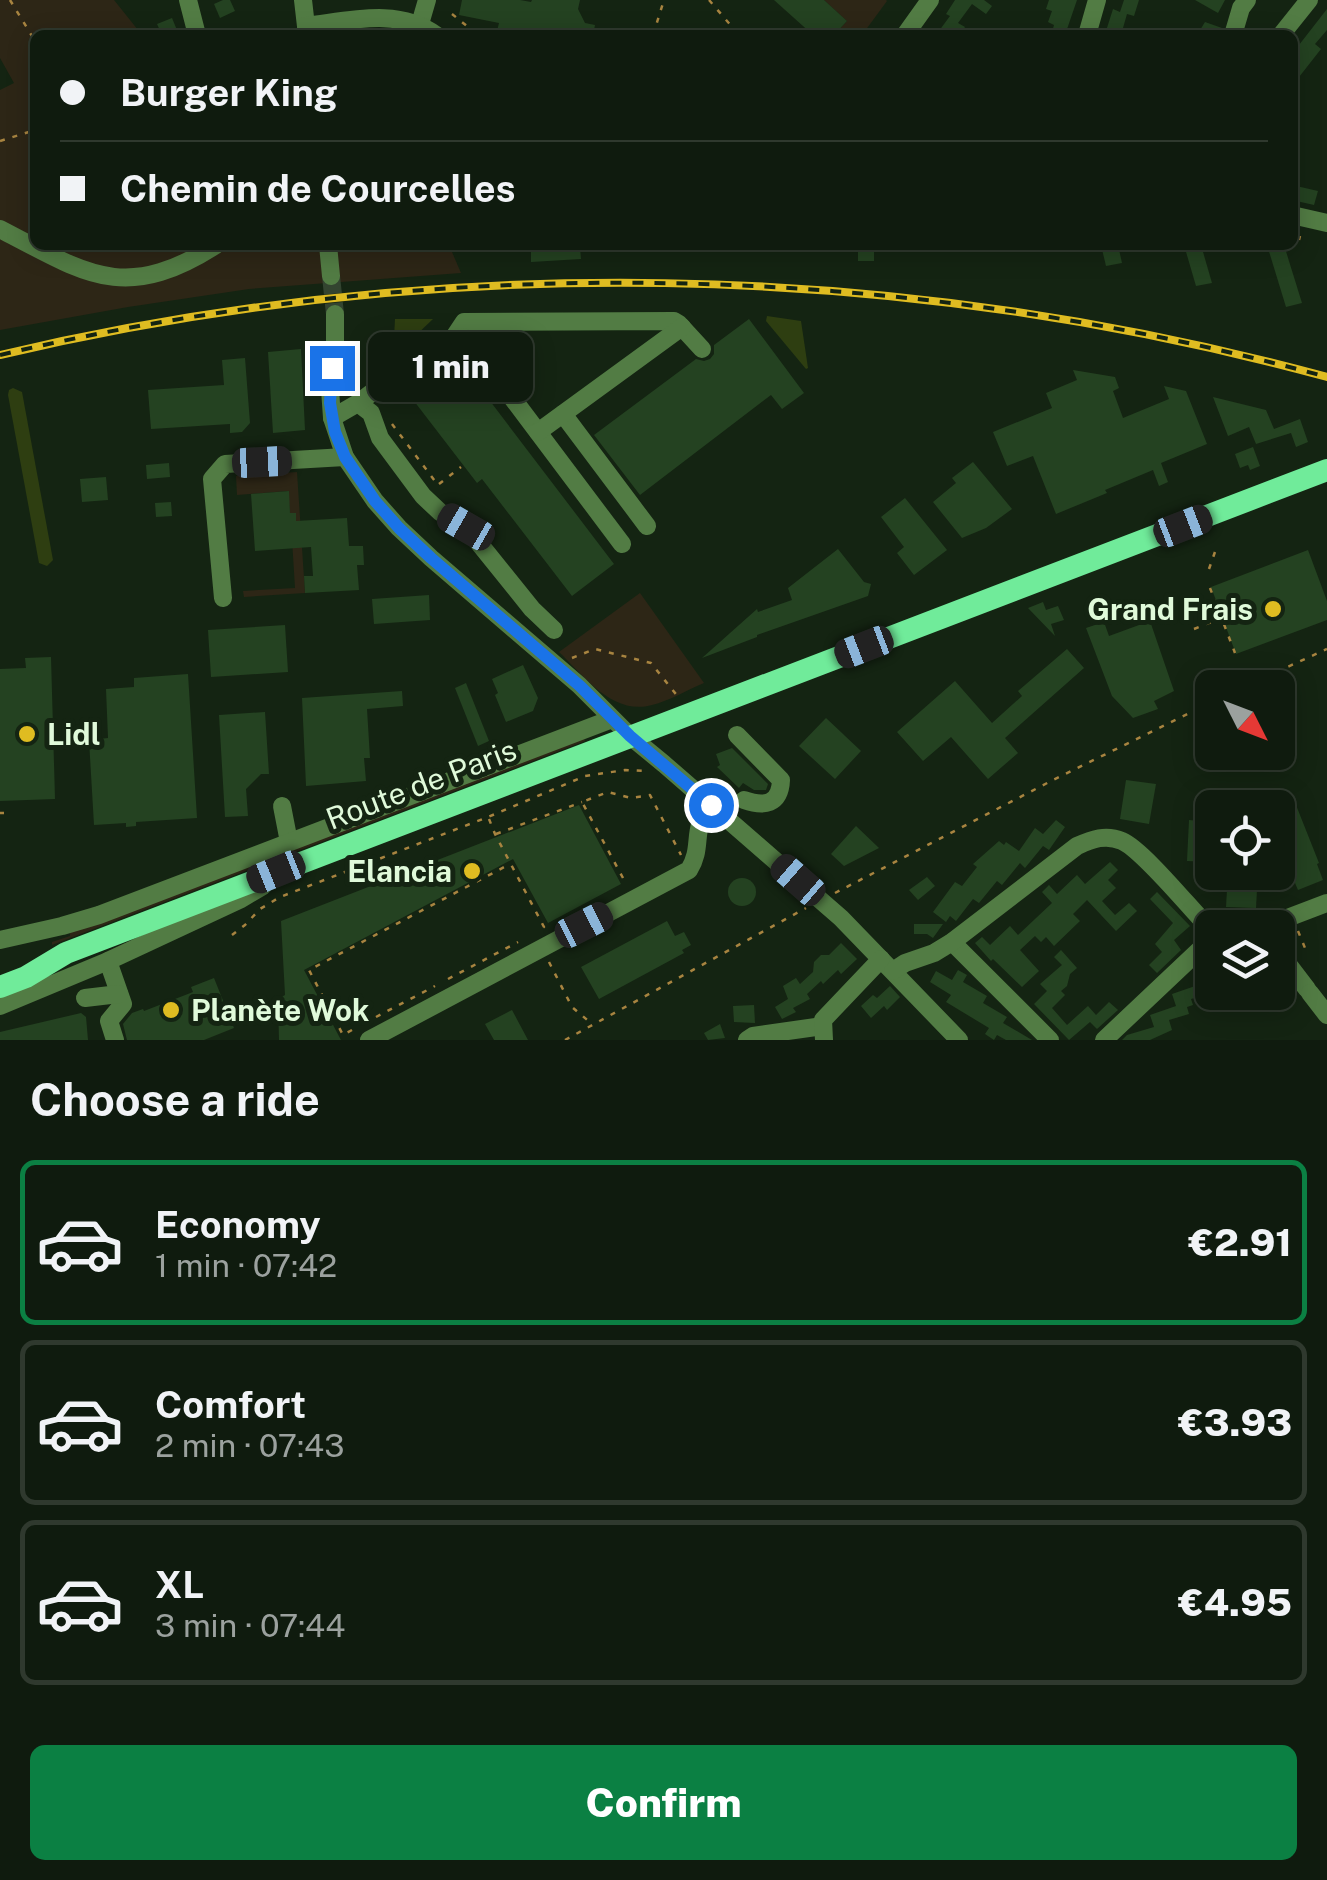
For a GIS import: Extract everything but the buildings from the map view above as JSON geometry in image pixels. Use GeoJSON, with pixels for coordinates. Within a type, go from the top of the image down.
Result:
{"type":"FeatureCollection","features":[{"type":"Feature","properties":{"kind":"main road","name":"Route de Paris"},"geometry":{"type":"LineString","coordinates":[[0,988],[66,954],[310,858],[1327,470]]}},
{"type":"Feature","properties":{"kind":"main road","name":"Route de Paris"},"geometry":{"type":"LineString","coordinates":[[0,972],[52,952],[66,954]]}},
{"type":"Feature","properties":{"kind":"street"},"geometry":{"type":"LineString","coordinates":[[188,0],[196,30]]}},
{"type":"Feature","properties":{"kind":"street"},"geometry":{"type":"LineString","coordinates":[[303,0],[306,30],[394,18],[428,30],[428,0]]}},
{"type":"Feature","properties":{"kind":"street"},"geometry":{"type":"LineString","coordinates":[[909,30],[930,0]]}},
{"type":"Feature","properties":{"kind":"street"},"geometry":{"type":"LineString","coordinates":[[1088,30],[1097,0]]}},
{"type":"Feature","properties":{"kind":"street"},"geometry":{"type":"LineString","coordinates":[[1234,30],[1246,0]]}},
{"type":"Feature","properties":{"kind":"street"},"geometry":{"type":"LineString","coordinates":[[1285,30],[1309,0]]}},
{"type":"Feature","properties":{"kind":"street"},"geometry":{"type":"LineString","coordinates":[[1298,216],[1327,223]]}},
{"type":"Feature","properties":{"kind":"street"},"geometry":{"type":"LineString","coordinates":[[0,229],[30,244]]}},
{"type":"Feature","properties":{"kind":"street"},"geometry":{"type":"LineString","coordinates":[[41,250],[77,268],[112,278],[140,276],[174,266],[206,250]]}},
{"type":"Feature","properties":{"kind":"street"},"geometry":{"type":"LineString","coordinates":[[328,250],[331,276]]}},
{"type":"Feature","properties":{"kind":"street"},"geometry":{"type":"LineString","coordinates":[[335,314],[332,418],[345,457],[399,528],[580,686],[630,736],[841,918],[959,1040]]}},
{"type":"Feature","properties":{"kind":"street"},"geometry":{"type":"LineString","coordinates":[[454,337],[464,322],[664,321],[682,327],[702,350]]}},
{"type":"Feature","properties":{"kind":"street"},"geometry":{"type":"LineString","coordinates":[[538,432],[682,327]]}},
{"type":"Feature","properties":{"kind":"street"},"geometry":{"type":"LineString","coordinates":[[332,418],[442,340],[462,337],[472,342],[622,544]]}},
{"type":"Feature","properties":{"kind":"street"},"geometry":{"type":"LineString","coordinates":[[358,403],[371,413],[380,438],[423,496],[440,512],[466,527],[532,609],[554,630]]}},
{"type":"Feature","properties":{"kind":"street"},"geometry":{"type":"LineString","coordinates":[[563,414],[646,526]]}},
{"type":"Feature","properties":{"kind":"street"},"geometry":{"type":"LineString","coordinates":[[223,598],[212,480],[225,464],[345,457]]}},
{"type":"Feature","properties":{"kind":"street"},"geometry":{"type":"LineString","coordinates":[[0,940],[99,915],[612,718]]}},
{"type":"Feature","properties":{"kind":"street"},"geometry":{"type":"LineString","coordinates":[[736,736],[781,780],[779,792],[768,804],[761,806],[744,800]]}},
{"type":"Feature","properties":{"kind":"street"},"geometry":{"type":"LineString","coordinates":[[360,1035],[689,870],[694,861],[700,818],[711,805]]}},
{"type":"Feature","properties":{"kind":"street"},"geometry":{"type":"LineString","coordinates":[[282,806],[289,842]]}},
{"type":"Feature","properties":{"kind":"street"},"geometry":{"type":"LineString","coordinates":[[748,1040],[754,1036],[824,1033],[823,1020],[833,1008],[887,965],[905,963],[952,942],[1077,846],[1095,838],[1105,837],[1132,846],[1195,913]]}},
{"type":"Feature","properties":{"kind":"street"},"geometry":{"type":"LineString","coordinates":[[0,1006],[108,962],[241,899],[310,858]]}},
{"type":"Feature","properties":{"kind":"street"},"geometry":{"type":"LineString","coordinates":[[1295,915],[1327,903]]}},
{"type":"Feature","properties":{"kind":"street"},"geometry":{"type":"LineString","coordinates":[[952,942],[1050,1040]]}},
{"type":"Feature","properties":{"kind":"street"},"geometry":{"type":"LineString","coordinates":[[1104,1040],[1195,954]]}},
{"type":"Feature","properties":{"kind":"street"},"geometry":{"type":"LineString","coordinates":[[108,962],[123,1004],[108,1022],[115,1040]]}},
{"type":"Feature","properties":{"kind":"street"},"geometry":{"type":"LineString","coordinates":[[1295,973],[1327,1015]]}},
{"type":"Feature","properties":{"kind":"street"},"geometry":{"type":"LineString","coordinates":[[85,998],[120,994]]}},
{"type":"Feature","properties":{"kind":"path"},"geometry":{"type":"LineString","coordinates":[[10,0],[30,33]]}},
{"type":"Feature","properties":{"kind":"path"},"geometry":{"type":"LineString","coordinates":[[655,30],[664,0]]}},
{"type":"Feature","properties":{"kind":"path"},"geometry":{"type":"LineString","coordinates":[[709,0],[735,30]]}},
{"type":"Feature","properties":{"kind":"path"},"geometry":{"type":"LineString","coordinates":[[452,14],[472,30]]}},
{"type":"Feature","properties":{"kind":"path"},"geometry":{"type":"LineString","coordinates":[[0,141],[30,132]]}},
{"type":"Feature","properties":{"kind":"path"},"geometry":{"type":"LineString","coordinates":[[389,420],[438,484],[462,466]]}},
{"type":"Feature","properties":{"kind":"path"},"geometry":{"type":"LineString","coordinates":[[1209,569],[1216,549]]}},
{"type":"Feature","properties":{"kind":"path"},"geometry":{"type":"LineString","coordinates":[[1210,588],[1235,653]]}},
{"type":"Feature","properties":{"kind":"path"},"geometry":{"type":"LineString","coordinates":[[1194,629],[1210,623]]}},
{"type":"Feature","properties":{"kind":"path"},"geometry":{"type":"LineString","coordinates":[[1280,670],[1327,648]]}},
{"type":"Feature","properties":{"kind":"path"},"geometry":{"type":"LineString","coordinates":[[830,896],[1195,710]]}},
{"type":"Feature","properties":{"kind":"path"},"geometry":{"type":"LineString","coordinates":[[232,935],[280,896],[488,818],[585,776],[626,770],[646,773],[658,759]]}},
{"type":"Feature","properties":{"kind":"path"},"geometry":{"type":"LineString","coordinates":[[495,834],[608,792],[632,798],[650,796],[686,859]]}},
{"type":"Feature","properties":{"kind":"path"},"geometry":{"type":"LineString","coordinates":[[582,802],[622,878]]}},
{"type":"Feature","properties":{"kind":"path"},"geometry":{"type":"LineString","coordinates":[[488,818],[544,928],[537,931]]}},
{"type":"Feature","properties":{"kind":"path"},"geometry":{"type":"LineString","coordinates":[[360,1035],[343,1035],[309,970],[510,864]]}},
{"type":"Feature","properties":{"kind":"path"},"geometry":{"type":"LineString","coordinates":[[566,1040],[812,905]]}},
{"type":"Feature","properties":{"kind":"path"},"geometry":{"type":"LineString","coordinates":[[1295,922],[1302,945]]}},
{"type":"Feature","properties":{"kind":"path"},"geometry":{"type":"LineString","coordinates":[[448,979],[518,942]]}},
{"type":"Feature","properties":{"kind":"path"},"geometry":{"type":"LineString","coordinates":[[545,955],[572,1008],[594,1025]]}},
{"type":"Feature","properties":{"kind":"path"},"geometry":{"type":"LineString","coordinates":[[376,1017],[435,986]]}},
{"type":"Feature","properties":{"kind":"shaded area"},"geometry":{"type":"Polygon","coordinates":[[[0,0],[114,0],[138,30],[30,30],[30,250],[451,250],[461,273],[249,289],[0,330],[0,90],[14,83],[0,58],[0,0]]]}},
{"type":"Feature","properties":{"kind":"shaded area"},"geometry":{"type":"Polygon","coordinates":[[[824,0],[887,1],[866,30],[839,30],[847,21],[824,0]]]}},
{"type":"Feature","properties":{"kind":"shaded area"},"geometry":{"type":"Polygon","coordinates":[[[767,316],[801,321],[808,368],[766,321],[767,316]]]}},
{"type":"Feature","properties":{"kind":"shaded area"},"geometry":{"type":"Polygon","coordinates":[[[395,319],[433,319],[393,357],[395,319]]]}},
{"type":"Feature","properties":{"kind":"shaded area"},"geometry":{"type":"Polygon","coordinates":[[[13,388],[22,392],[53,560],[47,566],[39,563],[8,395],[13,388]]]}},
{"type":"Feature","properties":{"kind":"shaded area"},"geometry":{"type":"Polygon","coordinates":[[[297,472],[305,593],[244,597],[243,591],[295,588],[291,523],[296,523],[296,513],[290,513],[288,491],[237,495],[236,476],[297,472]]]}},
{"type":"Feature","properties":{"kind":"shaded area"},"geometry":{"type":"Polygon","coordinates":[[[640,593],[704,683],[665,701],[638,707],[600,692],[559,652],[640,593]]]}},
{"type":"Feature","properties":{"kind":"shaded area"},"geometry":{"type":"Polygon","coordinates":[[[583,736],[585,741],[52,945],[70,936],[70,932],[583,736]]]}},
{"type":"Feature","properties":{"kind":"tunnel"},"geometry":{"type":"LineString","coordinates":[[331,276],[335,314]]}},
{"type":"Feature","properties":{"kind":"railway"},"geometry":{"type":"LineString","coordinates":[[0,355],[164,322],[331,298],[498,286],[665,283],[832,291],[999,309],[1164,338],[1327,377]]}},
{"type":"Feature","properties":{"kind":"place","name":"Grand Frais"},"geometry":{"type":"Point","coordinates":[1273,609]}},
{"type":"Feature","properties":{"kind":"place","name":"Lidl"},"geometry":{"type":"Point","coordinates":[27,734]}},
{"type":"Feature","properties":{"kind":"place","name":"Elancia"},"geometry":{"type":"Point","coordinates":[472,871]}},
{"type":"Feature","properties":{"kind":"place","name":"Planète Wok"},"geometry":{"type":"Point","coordinates":[171,1010]}},
{"type":"Feature","properties":{"kind":"route"},"geometry":{"type":"LineString","coordinates":[[332,368],[330,403],[335,432],[345,457],[375,501],[431,558],[711,805]]}}]}
